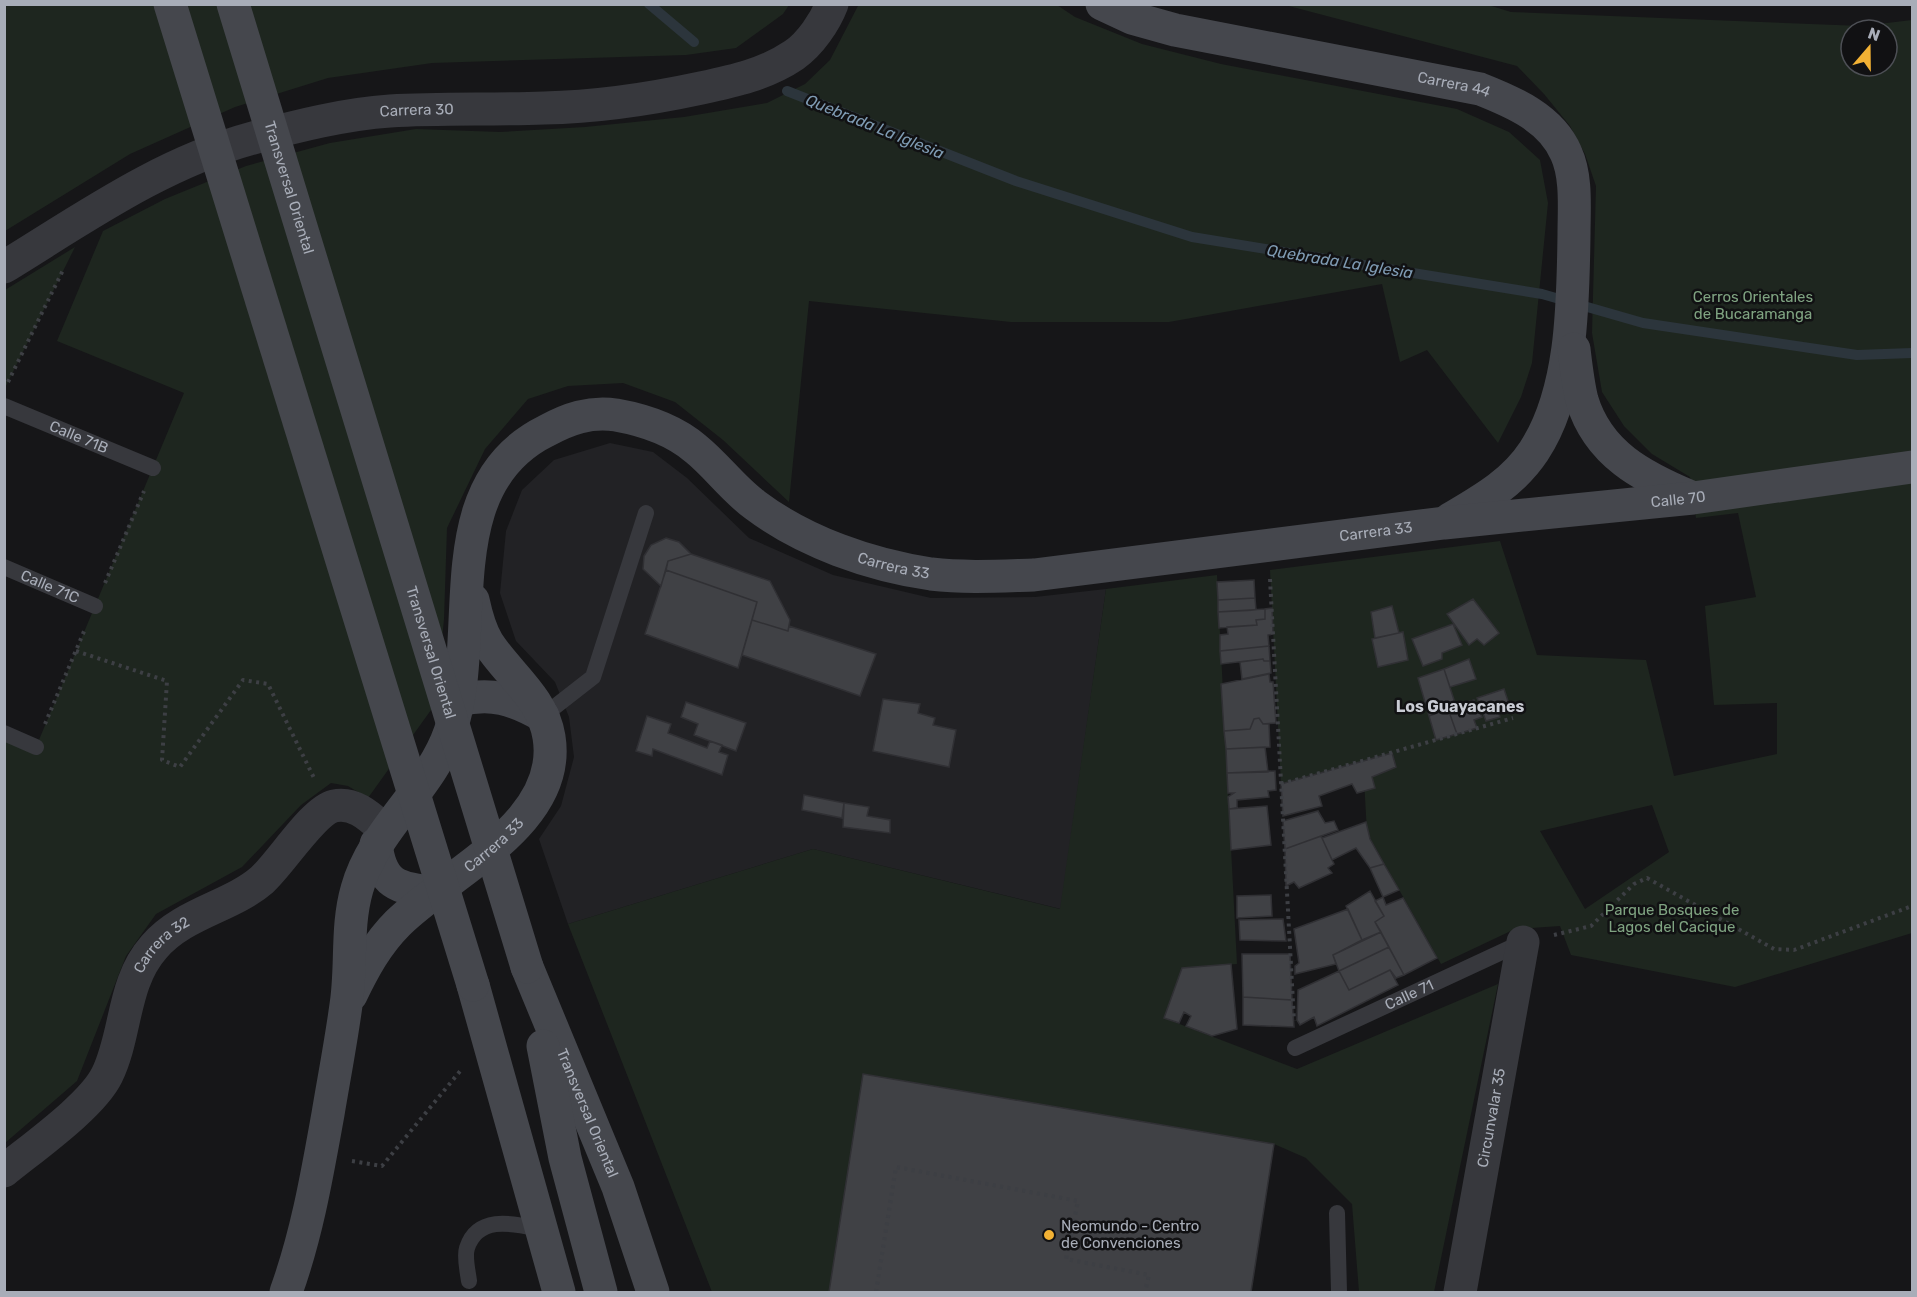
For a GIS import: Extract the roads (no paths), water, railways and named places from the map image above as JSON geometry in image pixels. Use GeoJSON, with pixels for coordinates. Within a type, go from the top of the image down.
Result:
{"type":"FeatureCollection","features":[{"type":"Feature","properties":{"kind":"main road"},"geometry":{"type":"LineString","coordinates":[[170,4],[473,985],[560,1293]]}},
{"type":"Feature","properties":{"kind":"main road","name":"Transversal Oriental"},"geometry":{"type":"LineString","coordinates":[[233,4],[527,967],[618,1187],[653,1293]]}},
{"type":"Feature","properties":{"kind":"main road","name":"Carrera 44"},"geometry":{"type":"LineString","coordinates":[[1102,4],[1132,18],[1215,38],[1434,78],[1480,89],[1518,104],[1547,126],[1566,152],[1574,183],[1570,330]]}},
{"type":"Feature","properties":{"kind":"main road","name":"Carrera 44"},"geometry":{"type":"LineString","coordinates":[[1164,4],[1215,38]]}},
{"type":"Feature","properties":{"kind":"main road"},"geometry":{"type":"LineString","coordinates":[[1570,330],[1582,400],[1591,420],[1610,450],[1628,466],[1693,498]]}},
{"type":"Feature","properties":{"kind":"main road"},"geometry":{"type":"LineString","coordinates":[[1443,523],[1507,482],[1535,448],[1560,383],[1570,330]]}},
{"type":"Feature","properties":{"kind":"main road","name":"Carrera 33"},"geometry":{"type":"LineString","coordinates":[[286,1293],[310,1214],[347,1002],[350,933],[355,895],[381,838],[441,751],[450,733],[458,701],[472,533],[482,504],[496,475],[517,450],[540,434],[575,416],[612,414],[654,425],[694,447],[754,504],[823,543],[867,560],[931,574],[1034,575],[1443,523]]}},
{"type":"Feature","properties":{"kind":"main road","name":"Calle 70"},"geometry":{"type":"LineString","coordinates":[[1443,523],[1693,498],[1912,468]]}},
{"type":"Feature","properties":{"kind":"main road","name":"Carrera 33"},"geometry":{"type":"LineString","coordinates":[[347,1002],[364,967],[385,937],[435,892],[508,835],[527,813],[542,789],[550,758],[549,737],[543,716],[532,696],[487,641],[476,614],[468,562]]}},
{"type":"Feature","properties":{"kind":"main road"},"geometry":{"type":"LineString","coordinates":[[458,701],[475,696],[497,696],[520,703],[543,716]]}},
{"type":"Feature","properties":{"kind":"main road"},"geometry":{"type":"LineString","coordinates":[[381,838],[378,864],[385,877],[398,886],[435,892]]}},
{"type":"Feature","properties":{"kind":"main road"},"geometry":{"type":"LineString","coordinates":[[527,967],[565,1158],[601,1293]]}},
{"type":"Feature","properties":{"kind":"street","name":"Carrera 30"},"geometry":{"type":"LineString","coordinates":[[4,267],[151,177],[197,156],[252,138],[332,120],[388,111],[546,108],[612,103],[679,93],[751,78],[796,54],[826,19],[832,4]]}},
{"type":"Feature","properties":{"kind":"street","name":"Carrera 32"},"geometry":{"type":"LineString","coordinates":[[4,1172],[82,1105],[100,1086],[111,1064],[138,970],[153,948],[181,924],[258,883],[292,849],[320,813],[329,808],[351,807],[367,814],[381,838]]}},
{"type":"Feature","properties":{"kind":"street","name":"Circunvalar 35"},"geometry":{"type":"LineString","coordinates":[[1460,1293],[1523,942]]}},
{"type":"Feature","properties":{"kind":"lane","name":"Calle 71B"},"geometry":{"type":"LineString","coordinates":[[4,406],[153,468]]}},
{"type":"Feature","properties":{"kind":"lane"},"geometry":{"type":"LineString","coordinates":[[543,716],[593,677],[646,513]]}},
{"type":"Feature","properties":{"kind":"lane","name":"Calle 71C"},"geometry":{"type":"LineString","coordinates":[[4,567],[95,606]]}},
{"type":"Feature","properties":{"kind":"lane"},"geometry":{"type":"LineString","coordinates":[[4,733],[36,747]]}},
{"type":"Feature","properties":{"kind":"lane","name":"Calle 71"},"geometry":{"type":"LineString","coordinates":[[1295,1048],[1523,942]]}},
{"type":"Feature","properties":{"kind":"lane"},"geometry":{"type":"LineString","coordinates":[[1337,1213],[1339,1293]]}},
{"type":"Feature","properties":{"kind":"lane"},"geometry":{"type":"LineString","coordinates":[[469,1281],[466,1250],[474,1235],[488,1225],[502,1223],[542,1229]]}},
{"type":"Feature","properties":{"kind":"waterway","name":"Quebrada La Iglesia"},"geometry":{"type":"LineString","coordinates":[[649,4],[694,42]]}},
{"type":"Feature","properties":{"kind":"waterway","name":"Quebrada La Iglesia"},"geometry":{"type":"LineString","coordinates":[[787,91],[1016,181],[1192,237],[1542,294],[1643,323],[1857,355],[1912,353]]}},
{"type":"Feature","properties":{"kind":"place","name":"Neomundo - Centro de Convenciones"},"geometry":{"type":"Point","coordinates":[1049,1235]}},
{"type":"Feature","properties":{"kind":"district","name":"Los Guayacanes"},"geometry":{"type":"Point","coordinates":[1460,706]}},
{"type":"Feature","properties":{"kind":"park label","name":"Cerros Orientales de Bucaramanga"},"geometry":{"type":"Point","coordinates":[1753,306]}},
{"type":"Feature","properties":{"kind":"park label","name":"Parque Bosques de Lagos del Cacique"},"geometry":{"type":"Point","coordinates":[1672,918]}}]}
